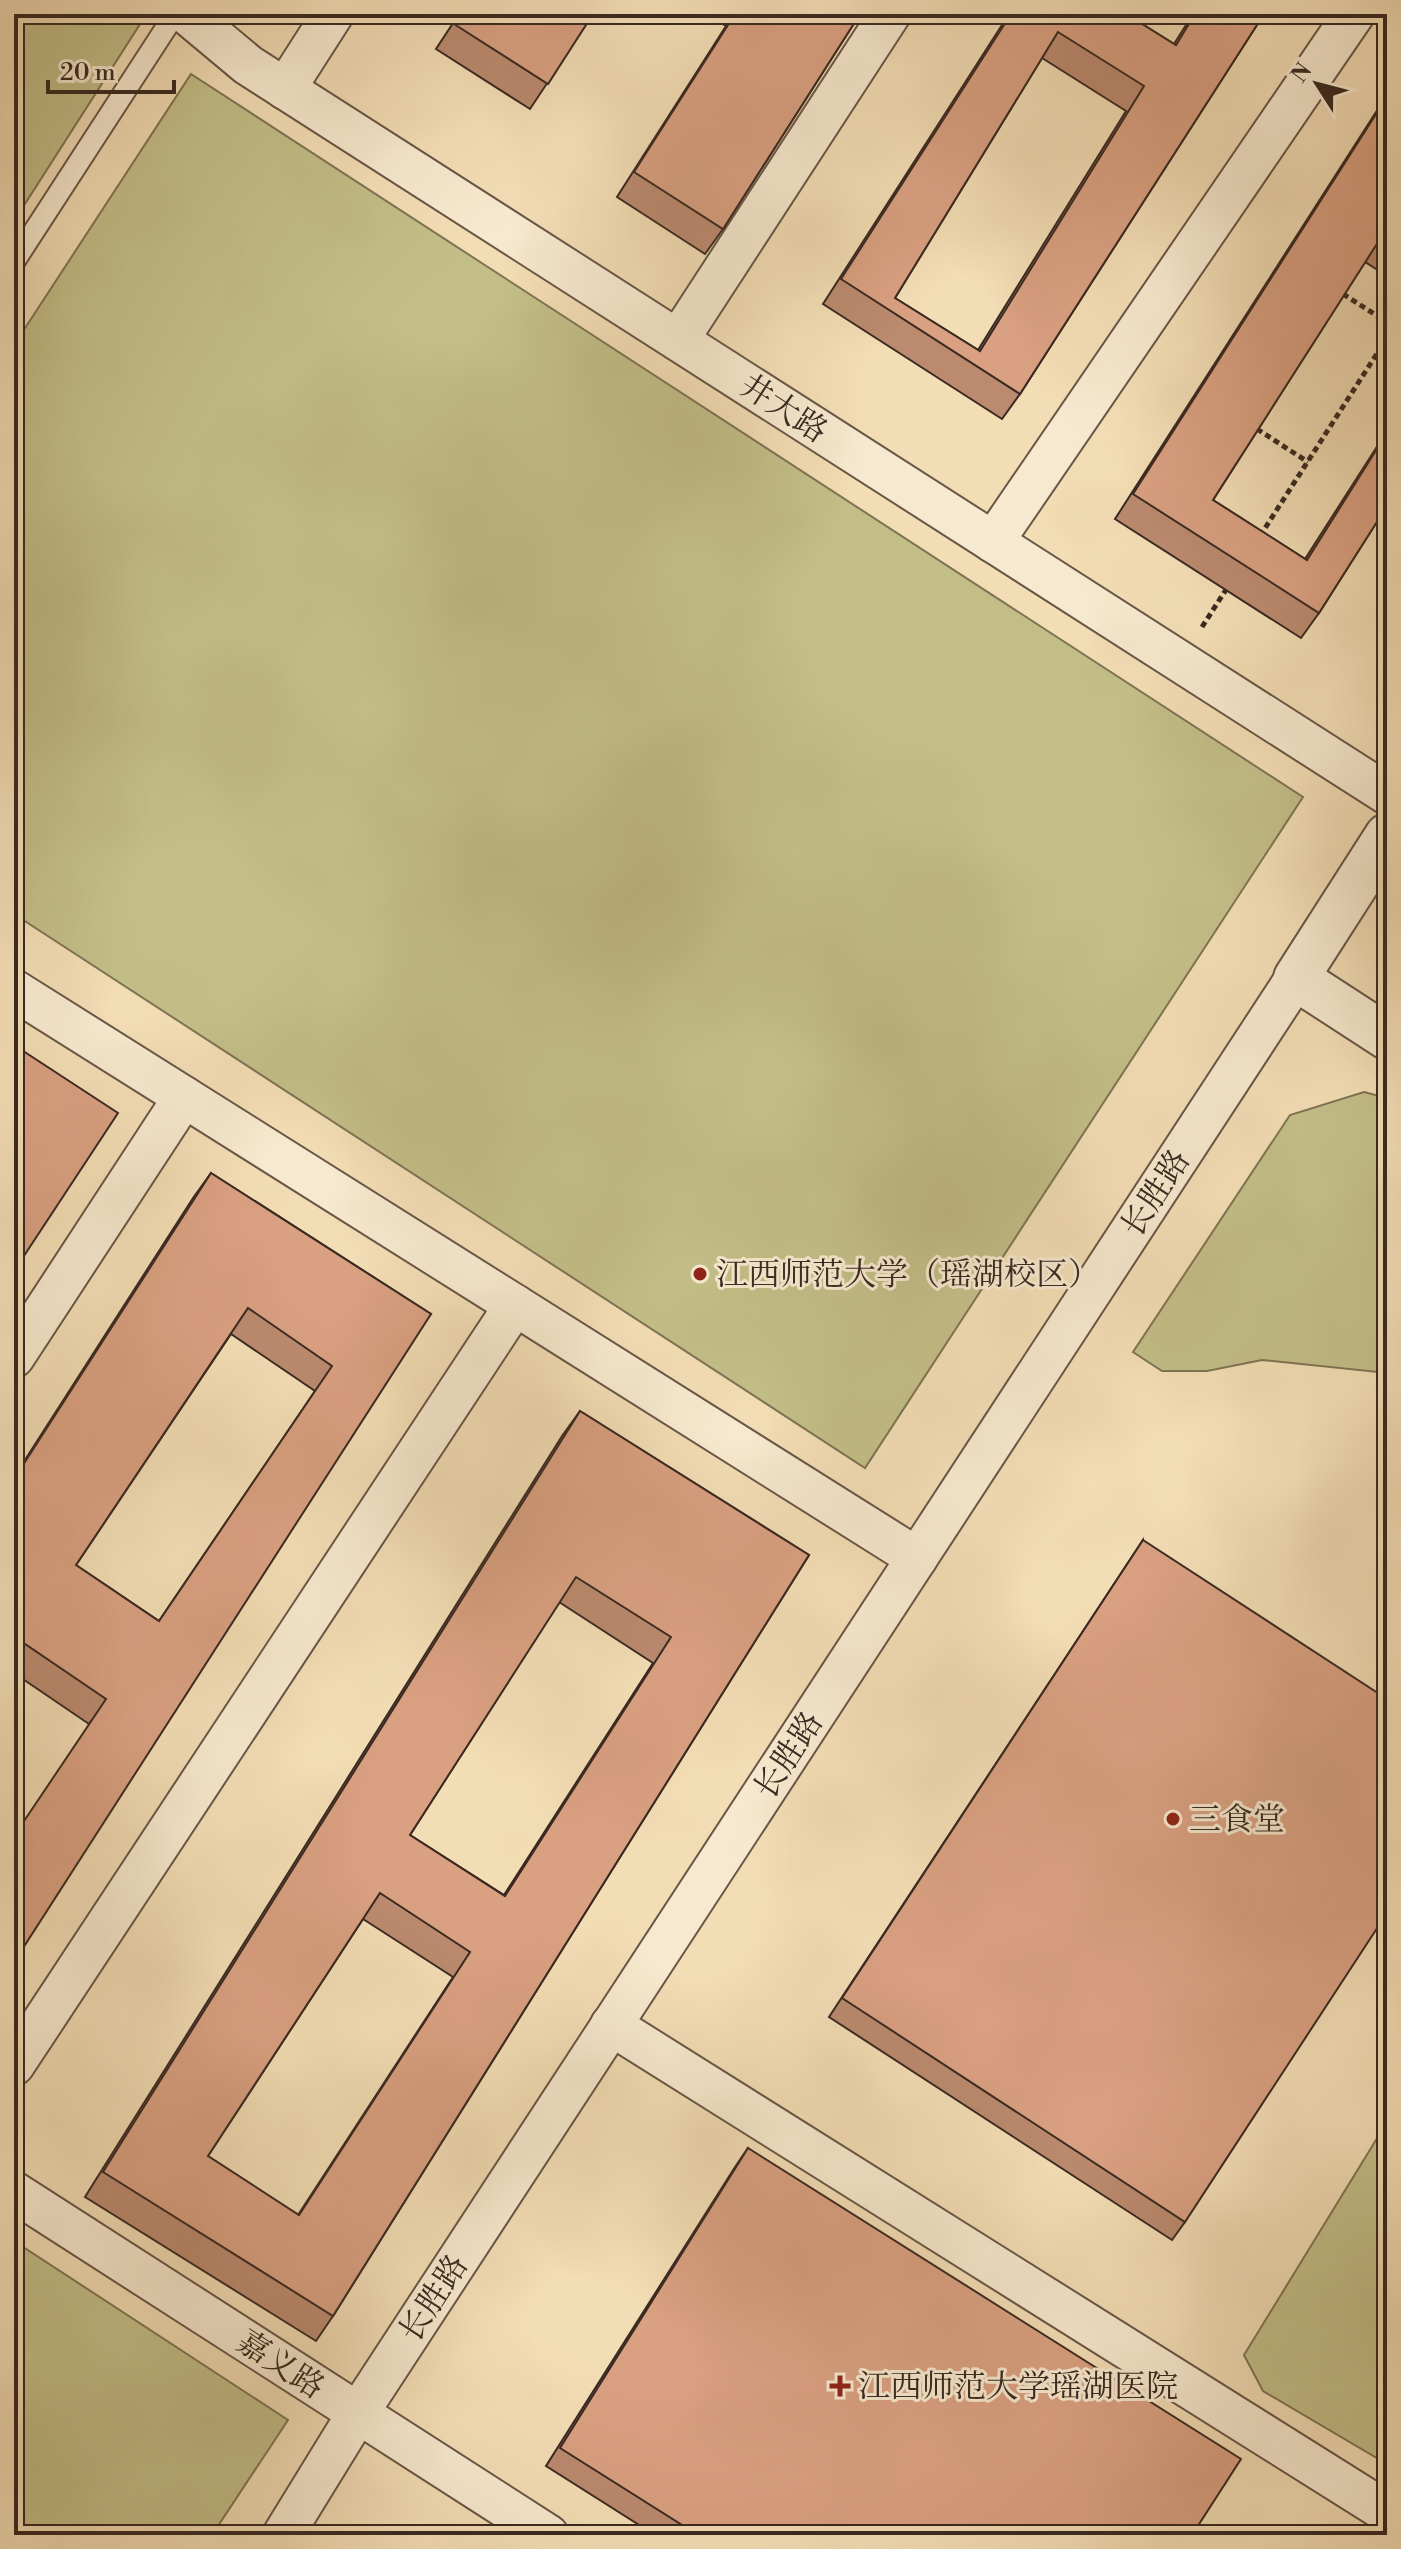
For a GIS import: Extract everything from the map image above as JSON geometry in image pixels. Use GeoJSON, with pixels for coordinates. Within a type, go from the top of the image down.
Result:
{"type":"FeatureCollection","features":[{"type":"Feature","properties":{"kind":"street","name":"井大路"},"geometry":{"type":"LineString","coordinates":[[187,14],[248,65],[1387,794]]}},
{"type":"Feature","properties":{"kind":"street"},"geometry":{"type":"LineString","coordinates":[[285,89],[333,14]]}},
{"type":"Feature","properties":{"kind":"street"},"geometry":{"type":"LineString","coordinates":[[678,340],[890,14]]}},
{"type":"Feature","properties":{"kind":"street"},"geometry":{"type":"LineString","coordinates":[[993,542],[1354,14]]}},
{"type":"Feature","properties":{"kind":"street"},"geometry":{"type":"LineString","coordinates":[[1387,836],[1296,978],[1387,1037]]}},
{"type":"Feature","properties":{"kind":"street","name":"长胜路"},"geometry":{"type":"LineString","coordinates":[[283,2535],[358,2413],[1296,978]]}},
{"type":"Feature","properties":{"kind":"street"},"geometry":{"type":"LineString","coordinates":[[14,990],[917,1558]]}},
{"type":"Feature","properties":{"kind":"street"},"geometry":{"type":"LineString","coordinates":[[14,1357],[184,1097]]}},
{"type":"Feature","properties":{"kind":"street"},"geometry":{"type":"LineString","coordinates":[[14,2065],[515,1305]]}},
{"type":"Feature","properties":{"kind":"street"},"geometry":{"type":"LineString","coordinates":[[611,2025],[1387,2512]]}},
{"type":"Feature","properties":{"kind":"street","name":"嘉义路"},"geometry":{"type":"LineString","coordinates":[[14,2192],[548,2535]]}},
{"type":"Feature","properties":{"kind":"lane"},"geometry":{"type":"LineString","coordinates":[[14,262],[175,14]]}},
{"type":"Feature","properties":{"kind":"path"},"geometry":{"type":"LineString","coordinates":[[1343,294],[1387,322]]}},
{"type":"Feature","properties":{"kind":"path"},"geometry":{"type":"LineString","coordinates":[[1257,542],[1387,338]]}},
{"type":"Feature","properties":{"kind":"path"},"geometry":{"type":"LineString","coordinates":[[1257,429],[1308,462]]}},
{"type":"Feature","properties":{"kind":"path"},"geometry":{"type":"LineString","coordinates":[[1180,661],[1231,582]]}},
{"type":"Feature","properties":{"kind":"shaded area"},"geometry":{"type":"Polygon","coordinates":[[[14,14],[131,14],[142,21],[14,221],[14,14]]]}},
{"type":"Feature","properties":{"kind":"shaded area"},"geometry":{"type":"Polygon","coordinates":[[[191,74],[1303,797],[865,1468],[14,914],[14,345],[191,74]]]}},
{"type":"Feature","properties":{"kind":"shaded area"},"geometry":{"type":"Polygon","coordinates":[[[1364,1092],[1387,1098],[1387,1373],[1262,1360],[1207,1371],[1162,1371],[1133,1352],[1290,1115],[1364,1092]]]}},
{"type":"Feature","properties":{"kind":"shaded area"},"geometry":{"type":"Polygon","coordinates":[[[1387,2122],[1387,2464],[1263,2391],[1244,2355],[1387,2122]]]}},
{"type":"Feature","properties":{"kind":"shaded area"},"geometry":{"type":"Polygon","coordinates":[[[14,2241],[288,2420],[212,2535],[14,2535],[14,2241]]]}},
{"type":"Feature","properties":{"kind":"building"},"geometry":{"type":"Polygon","coordinates":[[[460,14],[593,14],[548,84],[454,24],[460,14]]]}},
{"type":"Feature","properties":{"kind":"building"},"geometry":{"type":"Polygon","coordinates":[[[735,14],[860,14],[723,229],[634,172],[735,14]]]}},
{"type":"Feature","properties":{"kind":"building"},"geometry":{"type":"Polygon","coordinates":[[[1011,14],[1126,14],[1176,45],[1195,14],[1264,14],[1020,394],[841,279],[1011,14]],[[1058,32],[895,298],[980,351],[1144,86],[1058,32]]]}},
{"type":"Feature","properties":{"kind":"building"},"geometry":{"type":"Polygon","coordinates":[[[1387,97],[1387,240],[1382,236],[1213,500],[1307,560],[1387,433],[1387,506],[1319,613],[1133,494],[1387,97]]]}},
{"type":"Feature","properties":{"kind":"building"},"geometry":{"type":"Polygon","coordinates":[[[14,1045],[118,1113],[14,1271],[14,1045]]]}},
{"type":"Feature","properties":{"kind":"building"},"geometry":{"type":"Polygon","coordinates":[[[211,1173],[431,1314],[14,1962],[14,1836],[106,1699],[22,1642],[14,1654],[14,1479],[211,1173]],[[248,1308],[76,1565],[159,1621],[332,1366],[248,1308]]]}},
{"type":"Feature","properties":{"kind":"building"},"geometry":{"type":"Polygon","coordinates":[[[580,1411],[809,1555],[333,2316],[103,2172],[580,1411]],[[576,1577],[410,1835],[505,1896],[671,1637],[576,1577]],[[380,1893],[208,2156],[299,2215],[470,1952],[380,1893]]]}},
{"type":"Feature","properties":{"kind":"building","name":"三食堂"},"geometry":{"type":"Polygon","coordinates":[[[1143,1540],[1387,1699],[1387,1913],[1185,2222],[842,1998],[1143,1540]]]}},
{"type":"Feature","properties":{"kind":"building","name":"江西师范大学瑶湖医院"},"geometry":{"type":"Polygon","coordinates":[[[748,2148],[1241,2459],[1192,2535],[698,2535],[560,2448],[748,2148]]]}},
{"type":"Feature","properties":{"kind":"place","name":"江西师范大学（瑶湖校区）"},"geometry":{"type":"Point","coordinates":[700,1274]}},
{"type":"Feature","properties":{"kind":"place","name":"三食堂"},"geometry":{"type":"Point","coordinates":[1173,1819]}},
{"type":"Feature","properties":{"kind":"place","name":"江西师范大学瑶湖医院"},"geometry":{"type":"Point","coordinates":[840,2386]}}]}
